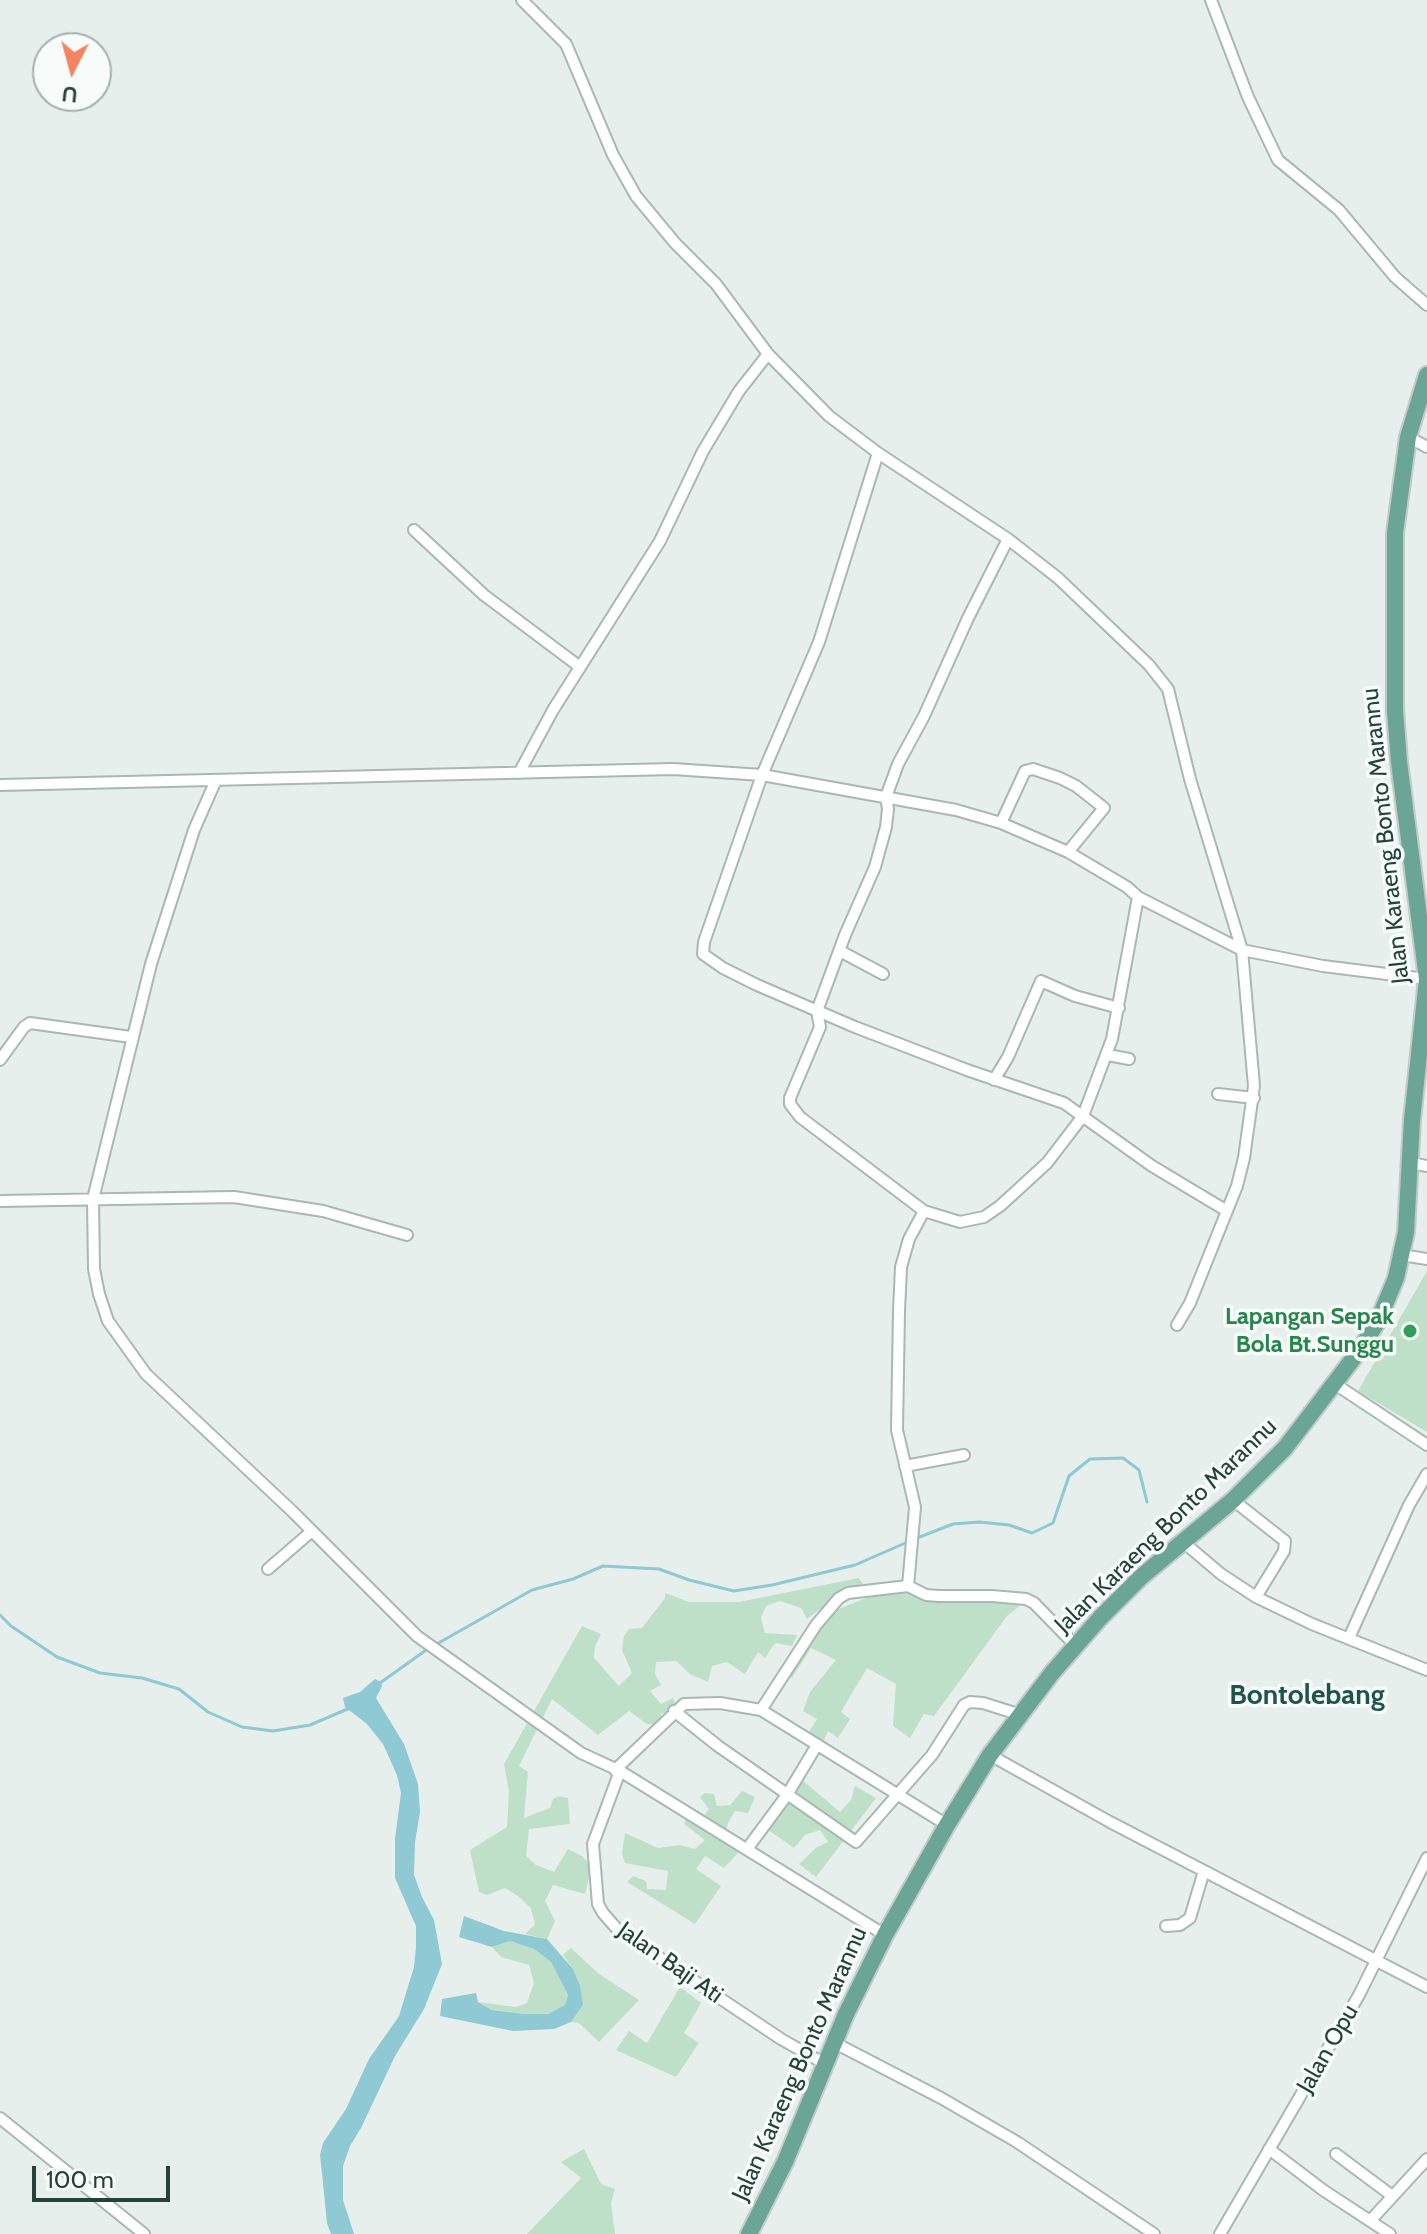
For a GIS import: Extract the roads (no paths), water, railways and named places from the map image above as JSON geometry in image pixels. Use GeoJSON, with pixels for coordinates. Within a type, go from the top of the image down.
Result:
{"type":"FeatureCollection","features":[{"type":"Feature","properties":{"kind":"main road","name":"Jalan Karaeng Bonto Marannu"},"geometry":{"type":"LineString","coordinates":[[749,2234],[778,2176],[846,2014],[885,1935],[990,1755],[1075,1645],[1141,1577],[1233,1500],[1285,1448],[1335,1384],[1378,1321],[1402,1255],[1419,1165],[1412,1120],[1427,979],[1399,762],[1393,666],[1395,533],[1408,437],[1427,375]]}},
{"type":"Feature","properties":{"kind":"street"},"geometry":{"type":"LineString","coordinates":[[522,0],[566,44],[619,167],[636,196],[675,243],[716,284],[768,354],[829,416],[878,453],[1008,539],[1058,578],[1149,665],[1168,689],[1190,779],[1242,950],[1254,1098],[1247,1123],[1244,1158],[1227,1211],[1190,1303],[1177,1325]]}},
{"type":"Feature","properties":{"kind":"street"},"geometry":{"type":"LineString","coordinates":[[1211,0],[1253,110],[1278,160],[1339,210],[1395,277],[1427,305]]}},
{"type":"Feature","properties":{"kind":"street"},"geometry":{"type":"LineString","coordinates":[[519,773],[547,720],[666,531],[703,451],[739,391],[768,354]]}},
{"type":"Feature","properties":{"kind":"street"},"geometry":{"type":"LineString","coordinates":[[1408,437],[1427,447]]}},
{"type":"Feature","properties":{"kind":"street"},"geometry":{"type":"LineString","coordinates":[[878,453],[819,642],[762,775],[704,942],[703,954],[723,968],[817,1011],[994,1080],[1064,1103],[1152,1166],[1227,1211]]}},
{"type":"Feature","properties":{"kind":"street"},"geometry":{"type":"LineString","coordinates":[[414,530],[484,595],[580,667]]}},
{"type":"Feature","properties":{"kind":"street"},"geometry":{"type":"LineString","coordinates":[[1008,539],[924,716],[903,753],[886,797],[886,827],[875,867],[817,1011],[820,1027],[791,1094],[790,1104],[800,1117],[924,1211],[960,1222],[984,1217],[1041,1170],[1083,1116],[1108,1055],[1138,897]]}},
{"type":"Feature","properties":{"kind":"street"},"geometry":{"type":"LineString","coordinates":[[0,785],[673,769],[762,775],[956,810],[1001,823],[1068,852],[1127,887],[1138,897],[1242,950],[1323,966],[1427,979]]}},
{"type":"Feature","properties":{"kind":"street"},"geometry":{"type":"LineString","coordinates":[[1001,823],[1025,771],[1033,769],[1060,778],[1076,786],[1104,808],[1068,852]]}},
{"type":"Feature","properties":{"kind":"street"},"geometry":{"type":"LineString","coordinates":[[216,780],[194,830],[177,881],[131,1037],[93,1199],[96,1282],[103,1310],[118,1337],[146,1374],[312,1531],[417,1636],[581,1753],[617,1770],[885,1935]]}},
{"type":"Feature","properties":{"kind":"street"},"geometry":{"type":"LineString","coordinates":[[840,951],[883,974]]}},
{"type":"Feature","properties":{"kind":"street"},"geometry":{"type":"LineString","coordinates":[[994,1080],[1008,1057],[1041,981],[1075,996],[1119,1008]]}},
{"type":"Feature","properties":{"kind":"street"},"geometry":{"type":"LineString","coordinates":[[0,1060],[30,1023],[131,1037]]}},
{"type":"Feature","properties":{"kind":"street"},"geometry":{"type":"LineString","coordinates":[[1108,1055],[1129,1059]]}},
{"type":"Feature","properties":{"kind":"street"},"geometry":{"type":"LineString","coordinates":[[1218,1094],[1254,1098]]}},
{"type":"Feature","properties":{"kind":"street"},"geometry":{"type":"LineString","coordinates":[[0,1201],[234,1197],[323,1211],[407,1235]]}},
{"type":"Feature","properties":{"kind":"street"},"geometry":{"type":"LineString","coordinates":[[908,1586],[915,1507],[897,1430],[901,1267],[909,1239],[924,1211]]}},
{"type":"Feature","properties":{"kind":"street"},"geometry":{"type":"LineString","coordinates":[[1402,1255],[1427,1259]]}},
{"type":"Feature","properties":{"kind":"street"},"geometry":{"type":"LineString","coordinates":[[1335,1384],[1427,1445]]}},
{"type":"Feature","properties":{"kind":"street"},"geometry":{"type":"LineString","coordinates":[[905,1466],[964,1455]]}},
{"type":"Feature","properties":{"kind":"street"},"geometry":{"type":"LineString","coordinates":[[1349,1638],[1409,1505],[1427,1474]]}},
{"type":"Feature","properties":{"kind":"street"},"geometry":{"type":"LineString","coordinates":[[1233,1500],[1285,1541],[1284,1551],[1256,1597]]}},
{"type":"Feature","properties":{"kind":"street"},"geometry":{"type":"LineString","coordinates":[[268,1569],[312,1531]]}},
{"type":"Feature","properties":{"kind":"street"},"geometry":{"type":"LineString","coordinates":[[1182,1541],[1221,1574],[1256,1597],[1312,1624],[1427,1670]]}},
{"type":"Feature","properties":{"kind":"street"},"geometry":{"type":"LineString","coordinates":[[761,1710],[816,1625],[839,1598],[848,1593],[908,1586],[918,1592],[939,1596],[1026,1599],[1075,1645]]}},
{"type":"Feature","properties":{"kind":"street"},"geometry":{"type":"LineString","coordinates":[[617,1770],[680,1706],[692,1702],[720,1703],[761,1710],[947,1825]]}},
{"type":"Feature","properties":{"kind":"street"},"geometry":{"type":"LineString","coordinates":[[674,1711],[856,1842],[932,1755],[964,1705],[983,1703],[1021,1715]]}},
{"type":"Feature","properties":{"kind":"street"},"geometry":{"type":"LineString","coordinates":[[747,1849],[787,1795],[817,1745]]}},
{"type":"Feature","properties":{"kind":"street"},"geometry":{"type":"LineString","coordinates":[[990,1755],[1427,1987]]}},
{"type":"Feature","properties":{"kind":"street","name":"Jalan Baji Ati"},"geometry":{"type":"LineString","coordinates":[[617,1770],[593,1844],[598,1904],[603,1913],[618,1930],[781,2039],[825,2064]]}},
{"type":"Feature","properties":{"kind":"street","name":"Jalan Opu"},"geometry":{"type":"LineString","coordinates":[[1220,2234],[1332,2044],[1427,1858]]}},
{"type":"Feature","properties":{"kind":"street"},"geometry":{"type":"LineString","coordinates":[[1166,1926],[1180,1925],[1190,1918],[1204,1871]]}},
{"type":"Feature","properties":{"kind":"street"},"geometry":{"type":"LineString","coordinates":[[835,2043],[1017,2142],[1154,2234]]}},
{"type":"Feature","properties":{"kind":"street"},"geometry":{"type":"LineString","coordinates":[[0,2118],[144,2234]]}},
{"type":"Feature","properties":{"kind":"street"},"geometry":{"type":"LineString","coordinates":[[1269,2149],[1390,2234]]}},
{"type":"Feature","properties":{"kind":"street"},"geometry":{"type":"LineString","coordinates":[[1336,2154],[1391,2195]]}},
{"type":"Feature","properties":{"kind":"street"},"geometry":{"type":"LineString","coordinates":[[1370,2221],[1427,2159]]}},
{"type":"Feature","properties":{"kind":"water"},"geometry":{"type":"Polygon","coordinates":[[[375,1679],[382,1686],[376,1698],[404,1744],[418,1784],[420,1812],[414,1875],[434,1920],[442,1964],[424,2009],[395,2056],[343,2166],[343,2200],[354,2234],[331,2234],[327,2223],[320,2155],[323,2143],[346,2109],[369,2059],[399,2016],[414,1967],[416,1947],[416,1926],[395,1878],[395,1839],[401,1793],[397,1775],[383,1744],[367,1724],[345,1707],[343,1698],[360,1692],[375,1679]]]}},
{"type":"Feature","properties":{"kind":"water"},"geometry":{"type":"Polygon","coordinates":[[[464,1916],[504,1931],[547,1939],[573,1969],[580,1986],[583,2005],[571,2022],[554,2029],[513,2031],[440,2016],[442,1999],[476,1993],[478,2002],[492,2010],[525,2014],[548,2014],[565,2005],[568,1995],[551,1962],[534,1949],[510,1941],[492,1947],[459,1937],[464,1916]]]}},
{"type":"Feature","properties":{"kind":"waterway"},"geometry":{"type":"LineString","coordinates":[[917,1538],[953,1524],[979,1522],[1009,1525],[1032,1533],[1053,1523],[1069,1476],[1090,1459],[1123,1458],[1139,1470],[1147,1502]]}},
{"type":"Feature","properties":{"kind":"waterway"},"geometry":{"type":"LineString","coordinates":[[435,1645],[532,1590],[573,1579],[603,1566],[659,1569],[734,1591],[855,1565],[910,1541]]}},
{"type":"Feature","properties":{"kind":"waterway"},"geometry":{"type":"LineString","coordinates":[[0,1615],[57,1657],[100,1673],[142,1678],[179,1689],[208,1712],[242,1727],[273,1731],[310,1725],[350,1708]]}},
{"type":"Feature","properties":{"kind":"waterway"},"geometry":{"type":"LineString","coordinates":[[380,1683],[429,1648]]}},
{"type":"Feature","properties":{"kind":"place","name":"Lapangan Sepak Bola Bt.Sunggu"},"geometry":{"type":"Point","coordinates":[1410,1331]}},
{"type":"Feature","properties":{"kind":"district","name":"Bontolebang"},"geometry":{"type":"Point","coordinates":[1307,1696]}}]}
